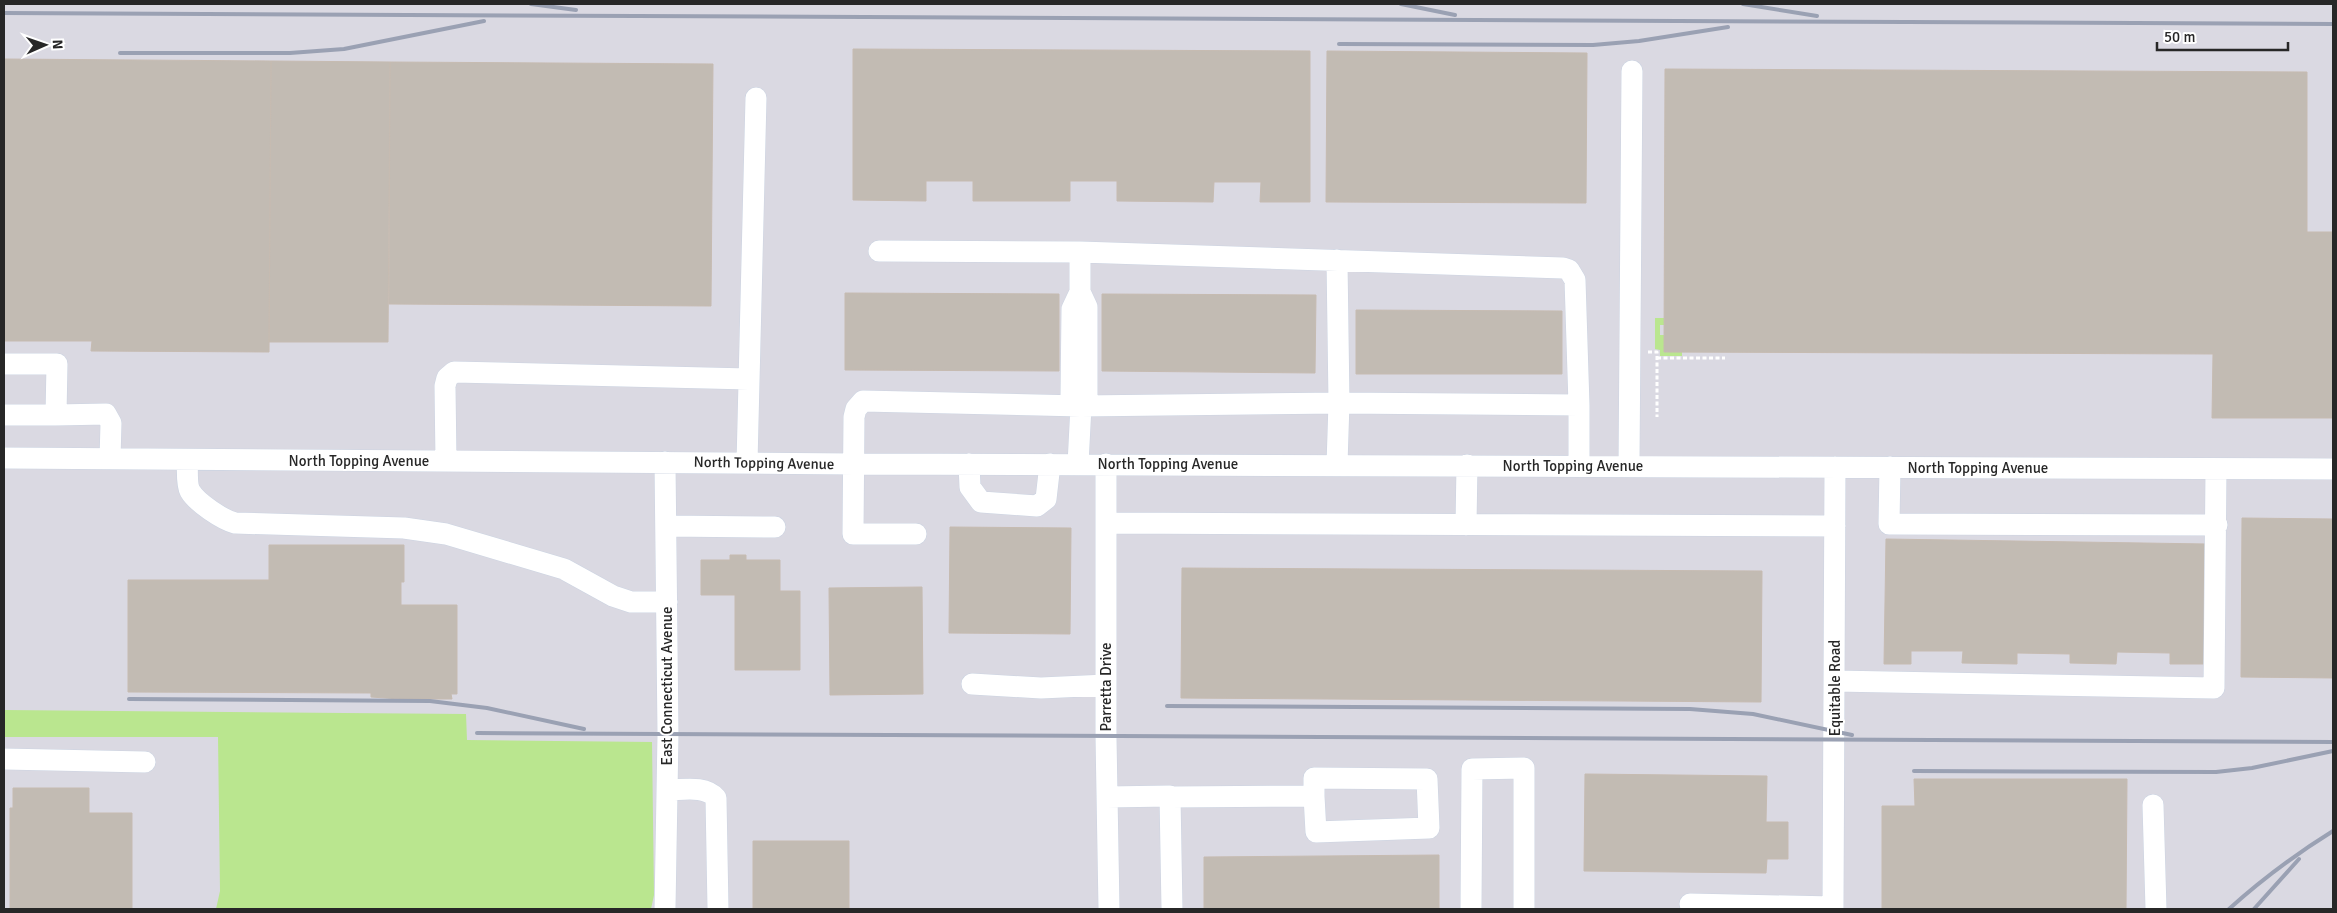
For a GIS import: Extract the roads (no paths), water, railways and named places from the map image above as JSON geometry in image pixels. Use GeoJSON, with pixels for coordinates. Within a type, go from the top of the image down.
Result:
{"type":"FeatureCollection","features":[{"type":"Feature","properties":{"kind":"street"},"geometry":{"type":"LineString","coordinates":[[1629,466],[1632,71]]}},
{"type":"Feature","properties":{"kind":"street"},"geometry":{"type":"LineString","coordinates":[[747,463],[756,98]]}},
{"type":"Feature","properties":{"kind":"street"},"geometry":{"type":"LineString","coordinates":[[880,251],[1080,252],[1563,268],[1569,270],[1575,280],[1580,405],[1579,466]]}},
{"type":"Feature","properties":{"kind":"street"},"geometry":{"type":"LineString","coordinates":[[1078,464],[1080,406],[1071,395],[1072,310],[1080,292],[1080,252]]}},
{"type":"Feature","properties":{"kind":"street"},"geometry":{"type":"LineString","coordinates":[[1337,260],[1338,464]]}},
{"type":"Feature","properties":{"kind":"street"},"geometry":{"type":"LineString","coordinates":[[4,364],[57,364],[56,415]]}},
{"type":"Feature","properties":{"kind":"street"},"geometry":{"type":"LineString","coordinates":[[446,461],[445,386],[447,378],[454,372],[749,379]]}},
{"type":"Feature","properties":{"kind":"street"},"geometry":{"type":"LineString","coordinates":[[916,534],[853,534],[854,418],[856,410],[863,401],[1080,406],[1339,403],[1580,405]]}},
{"type":"Feature","properties":{"kind":"street"},"geometry":{"type":"LineString","coordinates":[[4,415],[106,414],[111,422],[110,459]]}},
{"type":"Feature","properties":{"kind":"street","name":"North Topping Avenue"},"geometry":{"type":"LineString","coordinates":[[4,458],[855,464],[1338,464],[2333,469]]}},
{"type":"Feature","properties":{"kind":"street"},"geometry":{"type":"LineString","coordinates":[[187,460],[190,491],[202,503],[227,521],[235,523],[404,528],[446,534],[564,569],[613,596],[631,602],[667,602]]}},
{"type":"Feature","properties":{"kind":"street","name":"East Connecticut Avenue"},"geometry":{"type":"LineString","coordinates":[[665,462],[667,602],[665,909]]}},
{"type":"Feature","properties":{"kind":"street"},"geometry":{"type":"LineString","coordinates":[[969,464],[970,488],[981,502],[997,505],[1036,506],[1046,499],[1050,464]]}},
{"type":"Feature","properties":{"kind":"street","name":"Parretta Drive"},"geometry":{"type":"LineString","coordinates":[[1106,464],[1109,909]]}},
{"type":"Feature","properties":{"kind":"street"},"geometry":{"type":"LineString","coordinates":[[1466,525],[1467,465]]}},
{"type":"Feature","properties":{"kind":"street","name":"Equitable Road"},"geometry":{"type":"LineString","coordinates":[[1833,908],[1835,467]]}},
{"type":"Feature","properties":{"kind":"street"},"geometry":{"type":"LineString","coordinates":[[1890,467],[1889,524],[2216,525]]}},
{"type":"Feature","properties":{"kind":"street"},"geometry":{"type":"LineString","coordinates":[[1835,681],[2214,688],[2216,468]]}},
{"type":"Feature","properties":{"kind":"street"},"geometry":{"type":"LineString","coordinates":[[1106,523],[1835,526]]}},
{"type":"Feature","properties":{"kind":"street"},"geometry":{"type":"LineString","coordinates":[[666,526],[774,528]]}},
{"type":"Feature","properties":{"kind":"street"},"geometry":{"type":"LineString","coordinates":[[972,684],[1041,688],[1106,685]]}},
{"type":"Feature","properties":{"kind":"street"},"geometry":{"type":"LineString","coordinates":[[4,759],[145,762]]}},
{"type":"Feature","properties":{"kind":"street"},"geometry":{"type":"LineString","coordinates":[[1471,909],[1472,769],[1524,768],[1524,909]]}},
{"type":"Feature","properties":{"kind":"street"},"geometry":{"type":"LineString","coordinates":[[1314,778],[1428,779],[1429,828],[1316,832],[1314,796],[1314,778]]}},
{"type":"Feature","properties":{"kind":"street"},"geometry":{"type":"LineString","coordinates":[[667,790],[705,790],[711,792],[716,798],[718,909]]}},
{"type":"Feature","properties":{"kind":"street"},"geometry":{"type":"LineString","coordinates":[[1107,797],[1314,796]]}},
{"type":"Feature","properties":{"kind":"street"},"geometry":{"type":"LineString","coordinates":[[1170,797],[1172,909]]}},
{"type":"Feature","properties":{"kind":"street"},"geometry":{"type":"LineString","coordinates":[[2153,804],[2156,909]]}},
{"type":"Feature","properties":{"kind":"street"},"geometry":{"type":"LineString","coordinates":[[1690,904],[1833,908]]}},
{"type":"Feature","properties":{"kind":"railway"},"geometry":{"type":"LineString","coordinates":[[531,4],[576,10]]}},
{"type":"Feature","properties":{"kind":"railway"},"geometry":{"type":"LineString","coordinates":[[1401,4],[1455,15]]}},
{"type":"Feature","properties":{"kind":"railway"},"geometry":{"type":"LineString","coordinates":[[1743,4],[1817,16]]}},
{"type":"Feature","properties":{"kind":"railway"},"geometry":{"type":"LineString","coordinates":[[4,13],[2333,24]]}},
{"type":"Feature","properties":{"kind":"railway"},"geometry":{"type":"LineString","coordinates":[[120,53],[290,53],[344,49],[484,21]]}},
{"type":"Feature","properties":{"kind":"railway"},"geometry":{"type":"LineString","coordinates":[[1339,44],[1593,45],[1639,41],[1728,27]]}},
{"type":"Feature","properties":{"kind":"railway"},"geometry":{"type":"LineString","coordinates":[[129,699],[430,701],[487,708],[584,729]]}},
{"type":"Feature","properties":{"kind":"railway"},"geometry":{"type":"LineString","coordinates":[[1167,706],[1690,709],[1753,714],[1852,735]]}},
{"type":"Feature","properties":{"kind":"railway"},"geometry":{"type":"LineString","coordinates":[[477,733],[2333,742]]}},
{"type":"Feature","properties":{"kind":"railway"},"geometry":{"type":"LineString","coordinates":[[1914,771],[2216,772],[2252,768],[2333,751]]}},
{"type":"Feature","properties":{"kind":"railway"},"geometry":{"type":"LineString","coordinates":[[2229,909],[2279,868],[2333,831]]}},
{"type":"Feature","properties":{"kind":"railway"},"geometry":{"type":"LineString","coordinates":[[2254,909],[2299,859]]}}]}
